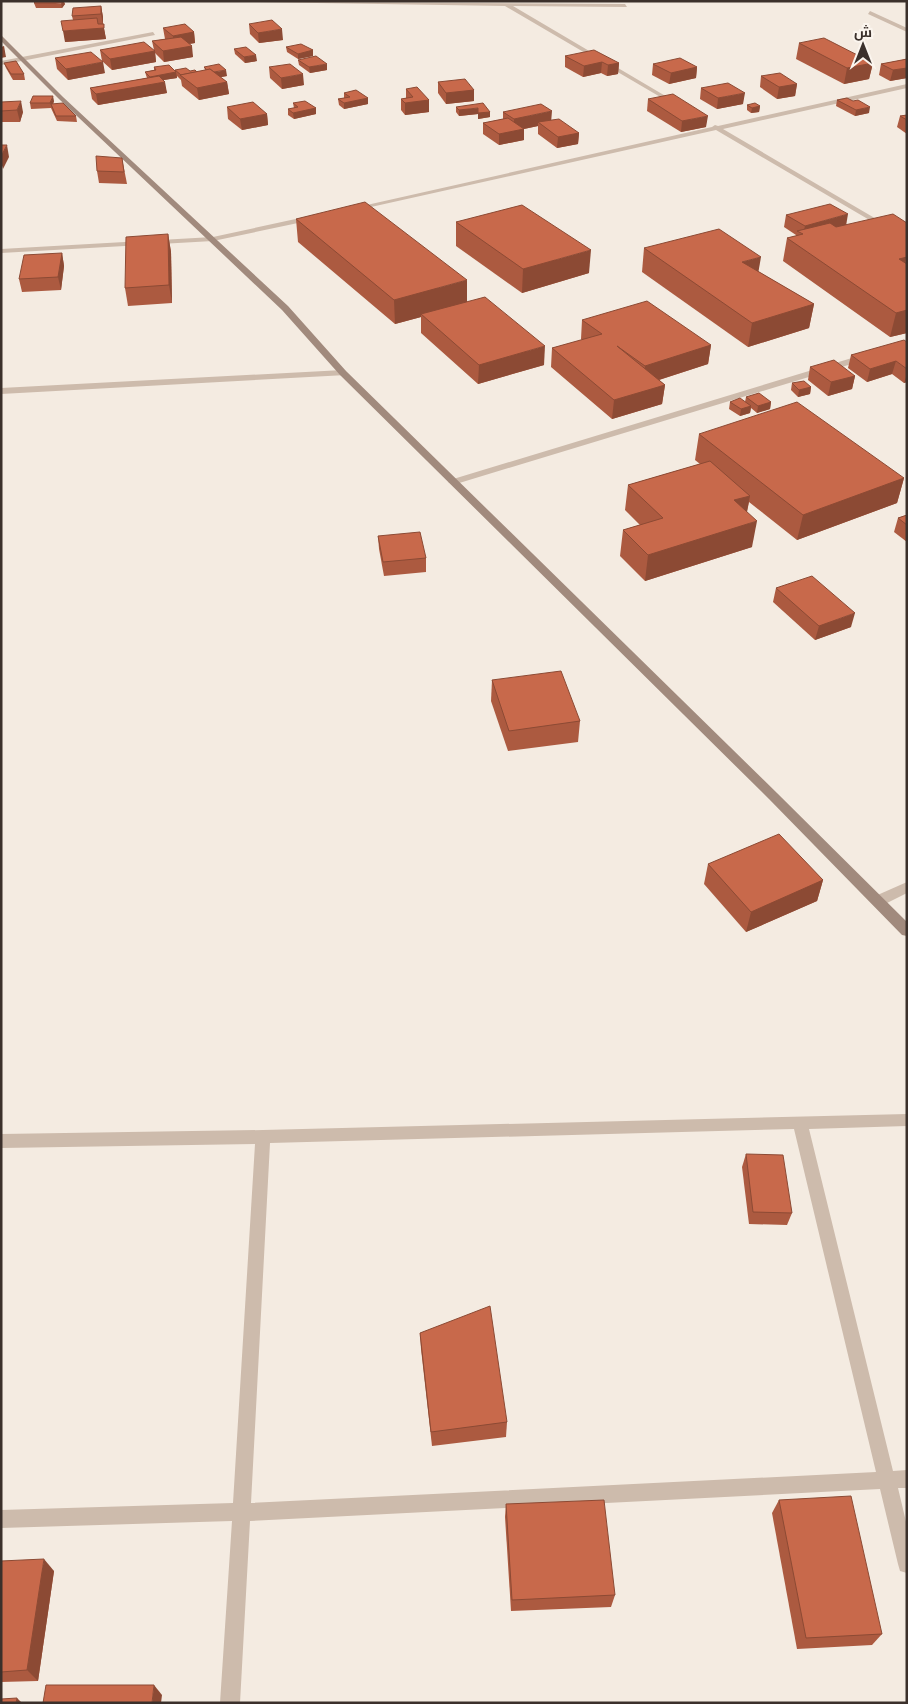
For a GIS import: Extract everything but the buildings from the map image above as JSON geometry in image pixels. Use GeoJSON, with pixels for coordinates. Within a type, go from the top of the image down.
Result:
{"type":"FeatureCollection","features":[{"type":"Feature","properties":{"kind":"street"},"geometry":{"type":"LineString","coordinates":[[196,1],[625,6]]}},
{"type":"Feature","properties":{"kind":"street"},"geometry":{"type":"LineString","coordinates":[[505,4],[684,109]]}},
{"type":"Feature","properties":{"kind":"street"},"geometry":{"type":"LineString","coordinates":[[870,13],[907,30]]}},
{"type":"Feature","properties":{"kind":"street"},"geometry":{"type":"LineString","coordinates":[[1,63],[153,34]]}},
{"type":"Feature","properties":{"kind":"street"},"geometry":{"type":"LineString","coordinates":[[1,37],[61,98],[285,308],[343,373],[907,931]]}},
{"type":"Feature","properties":{"kind":"street"},"geometry":{"type":"LineString","coordinates":[[349,210],[907,86]]}},
{"type":"Feature","properties":{"kind":"street"},"geometry":{"type":"LineString","coordinates":[[710,124],[907,240]]}},
{"type":"Feature","properties":{"kind":"street"},"geometry":{"type":"LineString","coordinates":[[1,251],[213,240],[320,216]]}},
{"type":"Feature","properties":{"kind":"street"},"geometry":{"type":"LineString","coordinates":[[454,482],[878,353]]}},
{"type":"Feature","properties":{"kind":"street"},"geometry":{"type":"LineString","coordinates":[[1,391],[343,373]]}},
{"type":"Feature","properties":{"kind":"street"},"geometry":{"type":"LineString","coordinates":[[878,901],[907,886]]}},
{"type":"Feature","properties":{"kind":"street"},"geometry":{"type":"LineString","coordinates":[[1,1141],[907,1120]]}},
{"type":"Feature","properties":{"kind":"street"},"geometry":{"type":"LineString","coordinates":[[800,1122],[907,1564]]}},
{"type":"Feature","properties":{"kind":"street"},"geometry":{"type":"LineString","coordinates":[[230,1703],[263,1136]]}},
{"type":"Feature","properties":{"kind":"street"},"geometry":{"type":"LineString","coordinates":[[1,1519],[241,1512],[907,1479]]}}]}
